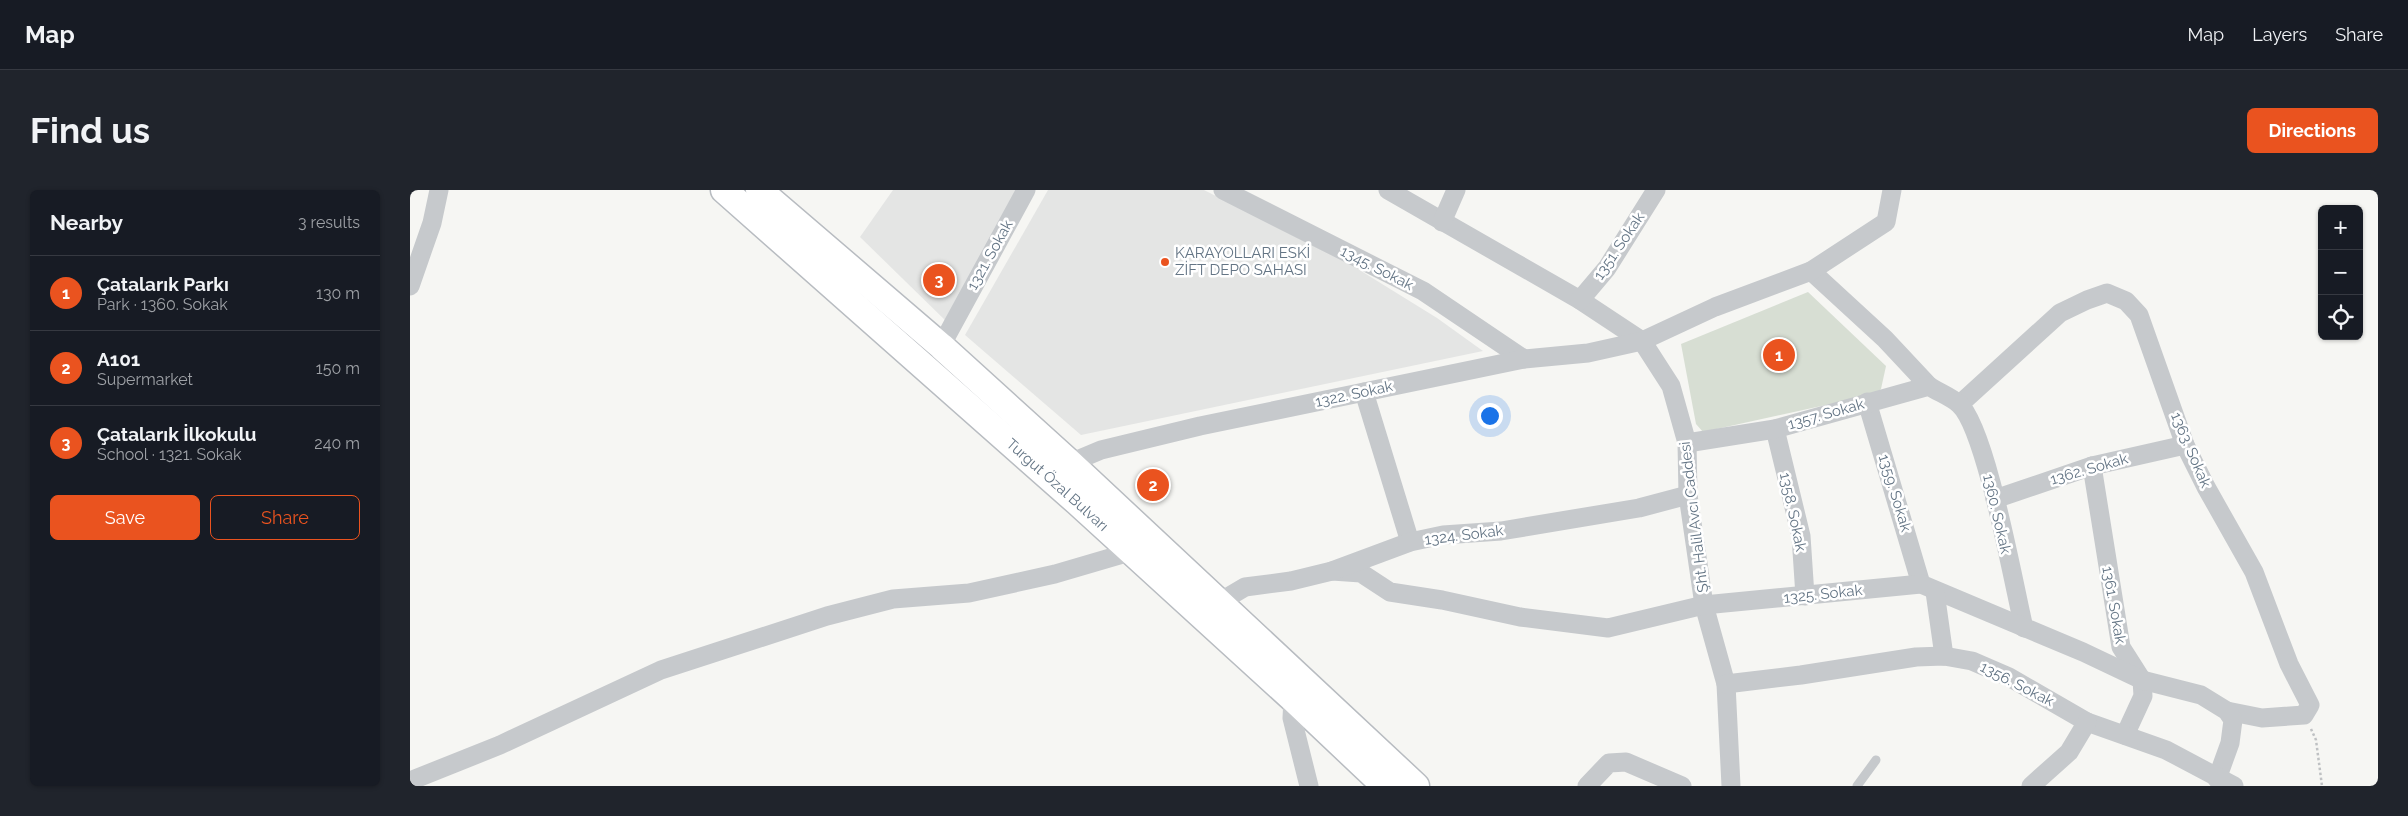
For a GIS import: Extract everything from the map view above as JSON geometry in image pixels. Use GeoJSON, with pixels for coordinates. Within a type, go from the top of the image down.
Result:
{"type":"FeatureCollection","features":[{"type":"Feature","properties":{"kind":"main road","name":"Turgut Özal Bulvarı"},"geometry":{"type":"LineString","coordinates":[[724,190],[1077,502],[1293,699],[1385,786]]}},
{"type":"Feature","properties":{"kind":"main road","name":"Turgut Özal Bulvarı"},"geometry":{"type":"LineString","coordinates":[[772,194],[1070,463],[1416,786]]}},
{"type":"Feature","properties":{"kind":"street"},"geometry":{"type":"LineString","coordinates":[[410,286],[432,223],[439,190]]}},
{"type":"Feature","properties":{"kind":"street","name":"1321. Sokak"},"geometry":{"type":"LineString","coordinates":[[940,346],[1026,190]]}},
{"type":"Feature","properties":{"kind":"street","name":"1345. Sokak"},"geometry":{"type":"LineString","coordinates":[[1223,190],[1423,291],[1524,359]]}},
{"type":"Feature","properties":{"kind":"street","name":"Şht. Halil Avcı Caddesi"},"geometry":{"type":"LineString","coordinates":[[1388,190],[1580,300],[1642,341],[1671,386],[1687,443],[1688,495],[1704,605],[1726,684],[1731,786]]}},
{"type":"Feature","properties":{"kind":"street"},"geometry":{"type":"LineString","coordinates":[[1442,222],[1456,190]]}},
{"type":"Feature","properties":{"kind":"street","name":"1351. Sokak"},"geometry":{"type":"LineString","coordinates":[[1580,300],[1607,268],[1656,190]]}},
{"type":"Feature","properties":{"kind":"street"},"geometry":{"type":"LineString","coordinates":[[1642,341],[1715,307],[1810,271],[1886,222],[1892,190]]}},
{"type":"Feature","properties":{"kind":"street"},"geometry":{"type":"LineString","coordinates":[[1810,271],[1885,338],[1929,386],[1960,404]]}},
{"type":"Feature","properties":{"kind":"street","name":"1363. Sokak"},"geometry":{"type":"LineString","coordinates":[[1960,404],[2060,314],[2087,300],[2108,294],[2126,301],[2139,315],[2185,444],[2206,487],[2254,572],[2289,664],[2310,705],[2304,715]]}},
{"type":"Feature","properties":{"kind":"street","name":"1322. Sokak"},"geometry":{"type":"LineString","coordinates":[[1070,463],[1101,450],[1364,392],[1524,359],[1588,353],[1642,341]]}},
{"type":"Feature","properties":{"kind":"street","name":"1357. Sokak"},"geometry":{"type":"LineString","coordinates":[[1687,443],[1775,429],[1929,386]]}},
{"type":"Feature","properties":{"kind":"street"},"geometry":{"type":"LineString","coordinates":[[1364,392],[1410,542]]}},
{"type":"Feature","properties":{"kind":"street","name":"1359. Sokak"},"geometry":{"type":"LineString","coordinates":[[1867,402],[1928,588],[1944,656]]}},
{"type":"Feature","properties":{"kind":"street","name":"1360. Sokak"},"geometry":{"type":"LineString","coordinates":[[1960,404],[1973,427],[1995,499],[2024,628]]}},
{"type":"Feature","properties":{"kind":"street","name":"1358. Sokak"},"geometry":{"type":"LineString","coordinates":[[1775,429],[1801,536],[1805,596]]}},
{"type":"Feature","properties":{"kind":"street","name":"1362. Sokak"},"geometry":{"type":"LineString","coordinates":[[1995,499],[2092,466],[2185,444]]}},
{"type":"Feature","properties":{"kind":"street","name":"1361. Sokak"},"geometry":{"type":"LineString","coordinates":[[2092,466],[2121,647],[2142,680]]}},
{"type":"Feature","properties":{"kind":"street","name":"1324. Sokak"},"geometry":{"type":"LineString","coordinates":[[1218,603],[1245,587],[1290,581],[1332,570],[1410,542],[1443,535],[1501,531],[1639,508],[1688,495]]}},
{"type":"Feature","properties":{"kind":"street"},"geometry":{"type":"LineString","coordinates":[[410,781],[500,745],[662,670],[827,616],[893,599],[969,592],[1055,574],[1130,552]]}},
{"type":"Feature","properties":{"kind":"street","name":"1325. Sokak"},"geometry":{"type":"LineString","coordinates":[[1332,570],[1361,573],[1390,592],[1442,600],[1520,617],[1577,626],[1608,628],[1704,605],[1928,588],[2142,680],[2201,695],[2227,711]]}},
{"type":"Feature","properties":{"kind":"street","name":"1356. Sokak"},"geometry":{"type":"LineString","coordinates":[[1726,684],[1801,675],[1898,659],[1944,656],[1972,661],[2009,677],[2087,722],[2166,750],[2217,779],[2234,786]]}},
{"type":"Feature","properties":{"kind":"street"},"geometry":{"type":"LineString","coordinates":[[2125,735],[2143,696],[2142,680]]}},
{"type":"Feature","properties":{"kind":"street"},"geometry":{"type":"LineString","coordinates":[[1293,699],[1292,718],[1309,786]]}},
{"type":"Feature","properties":{"kind":"street"},"geometry":{"type":"LineString","coordinates":[[2227,711],[2262,718],[2304,715]]}},
{"type":"Feature","properties":{"kind":"street"},"geometry":{"type":"LineString","coordinates":[[2217,779],[2230,743],[2233,720],[2227,711]]}},
{"type":"Feature","properties":{"kind":"street"},"geometry":{"type":"LineString","coordinates":[[2031,786],[2069,752],[2087,722]]}},
{"type":"Feature","properties":{"kind":"street"},"geometry":{"type":"LineString","coordinates":[[1586,786],[1609,763],[1626,762],[1682,786]]}},
{"type":"Feature","properties":{"kind":"lane"},"geometry":{"type":"LineString","coordinates":[[1857,786],[1876,760]]}},
{"type":"Feature","properties":{"kind":"path"},"geometry":{"type":"LineString","coordinates":[[2304,715],[2316,740],[2322,786]]}},
{"type":"Feature","properties":{"kind":"shaded area"},"geometry":{"type":"Polygon","coordinates":[[[893,190],[1027,190],[948,323],[860,237],[893,190]]]}},
{"type":"Feature","properties":{"kind":"shaded area","name":"KARAYOLLARI ESKİ ZİFT DEPO SAHASI"},"geometry":{"type":"Polygon","coordinates":[[[1048,190],[1204,190],[1353,266],[1437,318],[1483,351],[1081,435],[965,335],[1048,190]]]}},
{"type":"Feature","properties":{"kind":"shaded area"},"geometry":{"type":"Polygon","coordinates":[[[1808,292],[1886,366],[1881,389],[1876,394],[1703,432],[1696,424],[1681,344],[1808,292]]]}},
{"type":"Feature","properties":{"kind":"place","name":"KARAYOLLARI ESKİ ZİFT DEPO SAHASI"},"geometry":{"type":"Point","coordinates":[1165,262]}},
{"type":"Feature","properties":{"kind":"place","name":"Çatalarık İlkokulu"},"geometry":{"type":"Point","coordinates":[939,280]}},
{"type":"Feature","properties":{"kind":"place","name":"Çatalarık Parkı"},"geometry":{"type":"Point","coordinates":[1779,355]}},
{"type":"Feature","properties":{"kind":"place","name":"A101"},"geometry":{"type":"Point","coordinates":[1153,485]}}]}
